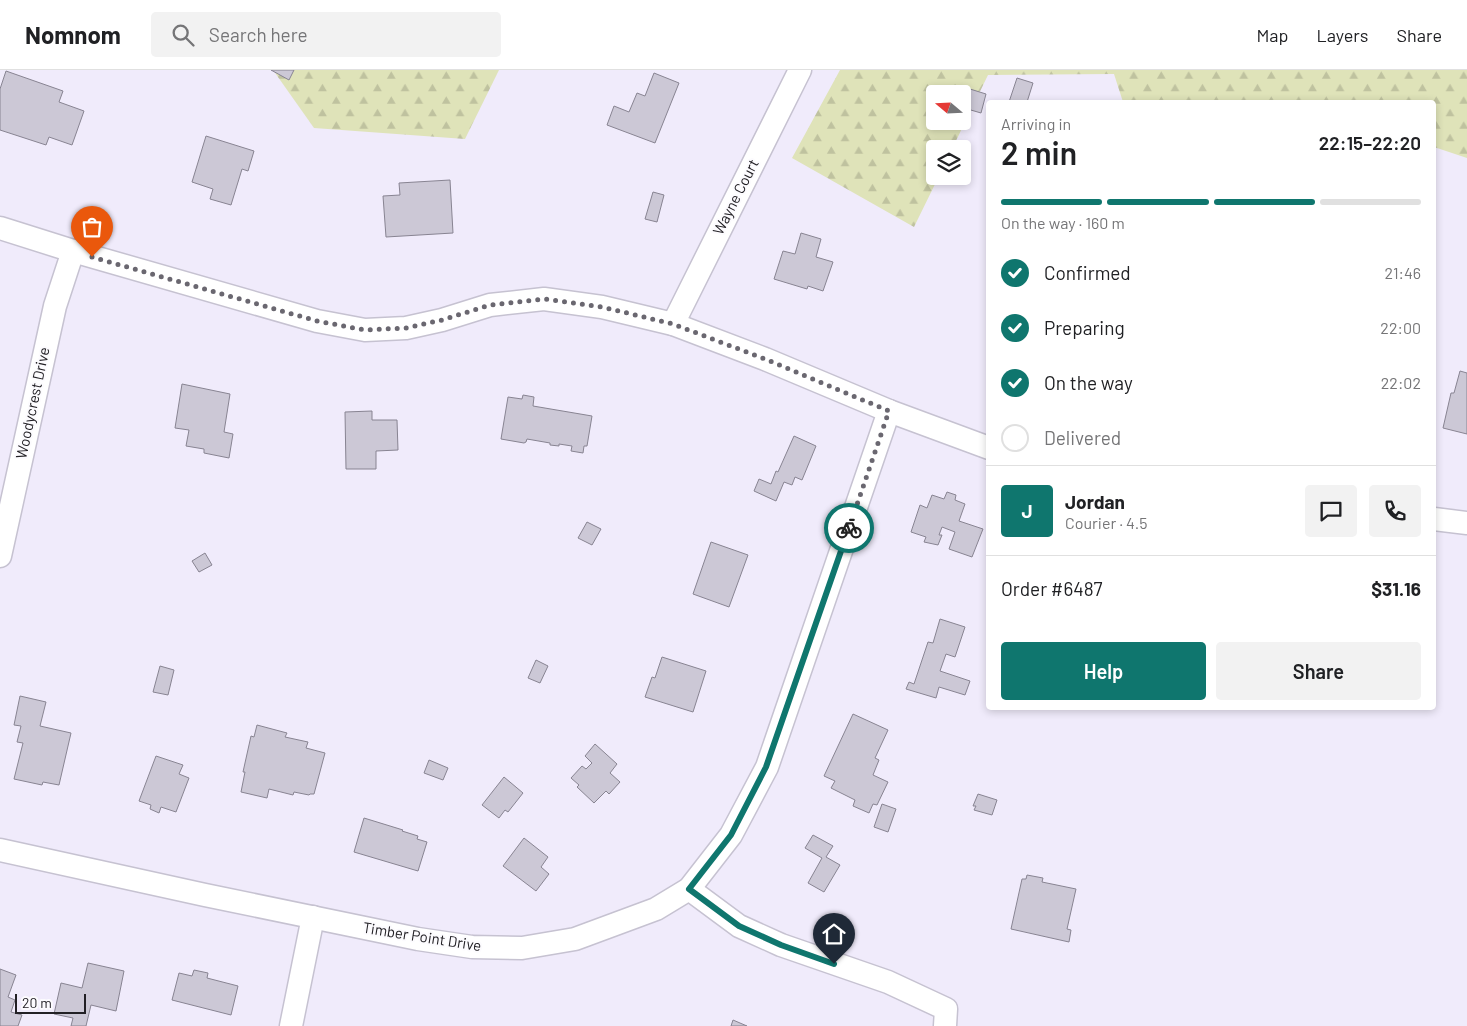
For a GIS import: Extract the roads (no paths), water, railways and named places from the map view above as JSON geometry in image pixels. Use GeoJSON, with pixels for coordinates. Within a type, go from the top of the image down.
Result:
{"type":"FeatureCollection","features":[{"type":"Feature","properties":{"kind":"street","name":"Wayne Court"},"geometry":{"type":"LineString","coordinates":[[673,324],[800,70]]}},
{"type":"Feature","properties":{"kind":"street"},"geometry":{"type":"LineString","coordinates":[[0,228],[73,252],[317,321],[365,330],[406,328],[442,320],[490,305],[544,299],[602,307],[673,324],[765,359],[889,411],[986,447]]}},
{"type":"Feature","properties":{"kind":"street","name":"Woodycrest Drive"},"geometry":{"type":"LineString","coordinates":[[0,556],[54,306],[73,252]]}},
{"type":"Feature","properties":{"kind":"street"},"geometry":{"type":"LineString","coordinates":[[889,411],[766,767],[731,835],[689,889],[739,926],[772,941],[888,982],[946,1009],[945,1026]]}},
{"type":"Feature","properties":{"kind":"street"},"geometry":{"type":"LineString","coordinates":[[1436,519],[1467,523]]}},
{"type":"Feature","properties":{"kind":"street","name":"Timber Point Drive"},"geometry":{"type":"LineString","coordinates":[[0,850],[313,918],[472,948],[522,948],[575,939],[656,909],[689,889]]}},
{"type":"Feature","properties":{"kind":"street"},"geometry":{"type":"LineString","coordinates":[[291,1026],[313,918]]}}]}
